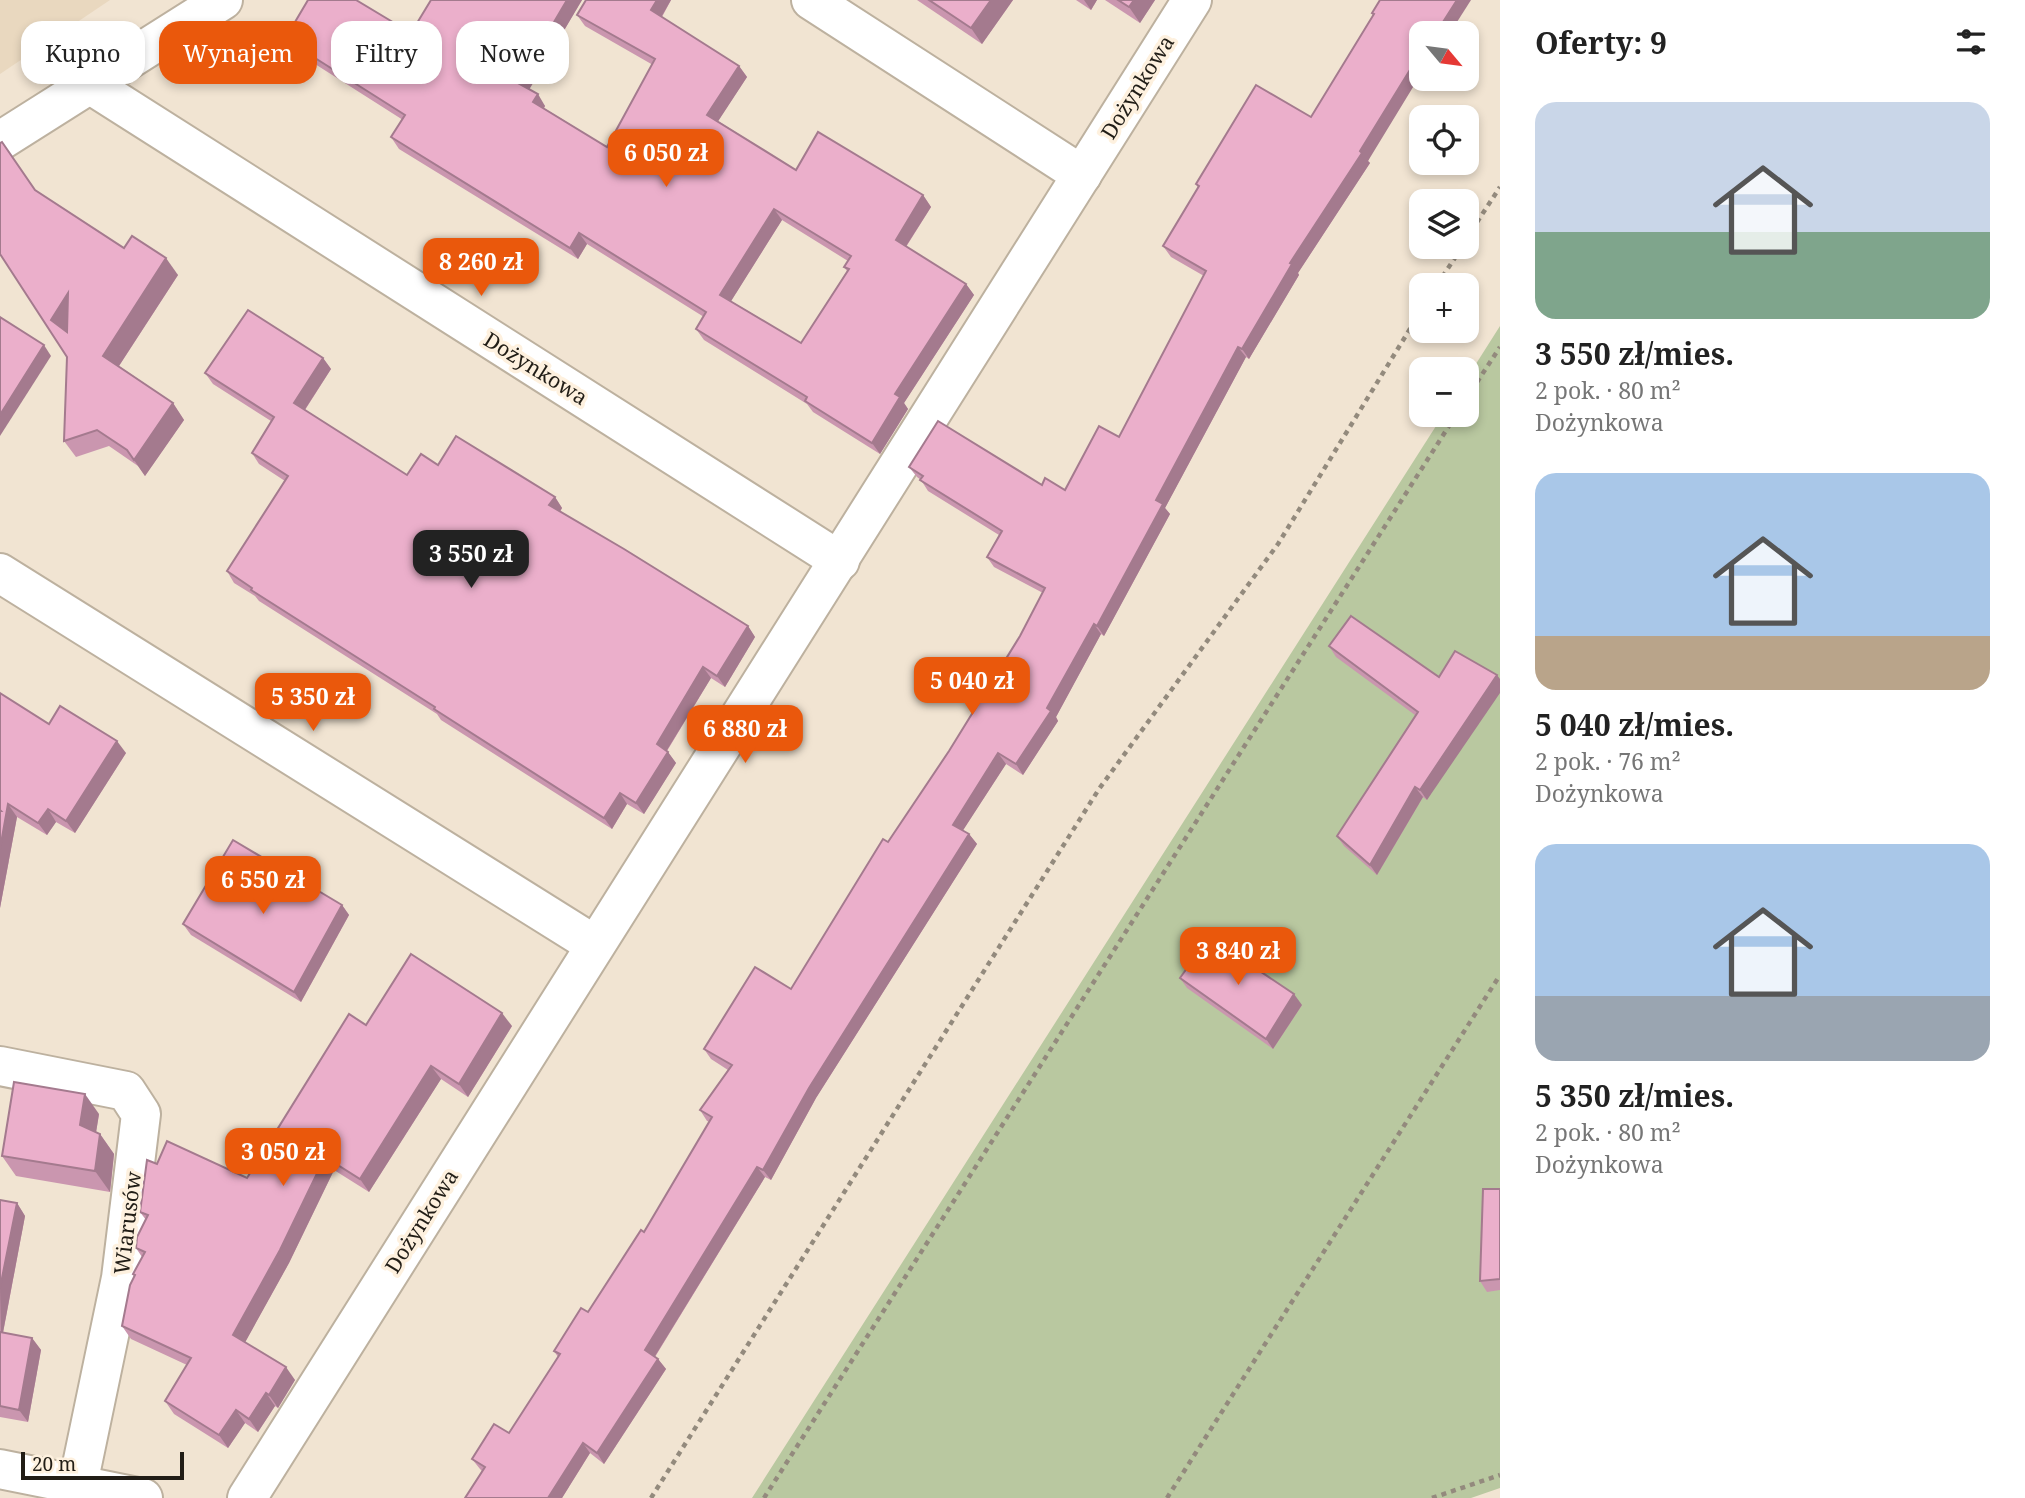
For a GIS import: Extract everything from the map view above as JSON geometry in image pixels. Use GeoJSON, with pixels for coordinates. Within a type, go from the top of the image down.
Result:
{"type":"FeatureCollection","features":[{"type":"Feature","properties":{"kind":"street"},"geometry":{"type":"LineString","coordinates":[[0,141],[223,0]]}},
{"type":"Feature","properties":{"kind":"street"},"geometry":{"type":"LineString","coordinates":[[811,0],[1082,175]]}},
{"type":"Feature","properties":{"kind":"street","name":"Dożynkowa"},"geometry":{"type":"LineString","coordinates":[[247,1498],[1192,0]]}},
{"type":"Feature","properties":{"kind":"street","name":"Dożynkowa"},"geometry":{"type":"LineString","coordinates":[[91,85],[840,561]]}},
{"type":"Feature","properties":{"kind":"street"},"geometry":{"type":"LineString","coordinates":[[0,573],[595,945]]}},
{"type":"Feature","properties":{"kind":"street","name":"Wiarusów"},"geometry":{"type":"LineString","coordinates":[[0,1066],[126,1091],[141,1114],[121,1278],[78,1484]]}},
{"type":"Feature","properties":{"kind":"street"},"geometry":{"type":"LineString","coordinates":[[0,1469],[143,1498]]}},
{"type":"Feature","properties":{"kind":"path"},"geometry":{"type":"LineString","coordinates":[[1479,219],[1500,187]]}},
{"type":"Feature","properties":{"kind":"path"},"geometry":{"type":"LineString","coordinates":[[651,1498],[1099,789],[1278,544],[1409,331]]}},
{"type":"Feature","properties":{"kind":"path"},"geometry":{"type":"LineString","coordinates":[[1479,379],[1500,347]]}},
{"type":"Feature","properties":{"kind":"path"},"geometry":{"type":"LineString","coordinates":[[764,1498],[1449,427]]}},
{"type":"Feature","properties":{"kind":"path"},"geometry":{"type":"LineString","coordinates":[[1167,1498],[1500,975]]}},
{"type":"Feature","properties":{"kind":"path"},"geometry":{"type":"LineString","coordinates":[[1432,1498],[1500,1475]]}},
{"type":"Feature","properties":{"kind":"shaded area"},"geometry":{"type":"Polygon","coordinates":[[[0,0],[110,0],[79,21],[21,21],[21,60],[0,74],[0,0]]]}},
{"type":"Feature","properties":{"kind":"green space"},"geometry":{"type":"Polygon","coordinates":[[[1500,326],[1500,1488],[1471,1498],[752,1498],[1435,427],[1479,427],[1479,359],[1500,326]]]}},
{"type":"Feature","properties":{"kind":"building"},"geometry":{"type":"Polygon","coordinates":[[[308,0],[356,0],[391,21],[331,21],[331,68],[317,59],[317,21],[296,21],[308,0]]]}},
{"type":"Feature","properties":{"kind":"building"},"geometry":{"type":"Polygon","coordinates":[[[431,0],[567,0],[555,21],[456,21],[456,84],[520,84],[538,94],[533,102],[607,147],[655,59],[577,15],[586,0],[657,0],[651,10],[739,66],[707,115],[796,170],[818,132],[923,195],[896,240],[966,284],[895,394],[900,397],[872,443],[805,401],[807,397],[696,329],[706,312],[579,233],[570,248],[391,137],[405,115],[356,84],[442,84],[442,21],[418,21],[431,0]],[[774,209],[720,295],[801,343],[849,269],[844,267],[851,256],[774,209]]]}},
{"type":"Feature","properties":{"kind":"building"},"geometry":{"type":"Polygon","coordinates":[[[929,0],[991,0],[971,28],[929,0]]]}},
{"type":"Feature","properties":{"kind":"building"},"geometry":{"type":"Polygon","coordinates":[[[1118,0],[1134,0],[1129,7],[1118,0]]]}},
{"type":"Feature","properties":{"kind":"building"},"geometry":{"type":"Polygon","coordinates":[[[1380,0],[1457,0],[1444,21],[1409,21],[1409,71],[1360,151],[1362,153],[1290,263],[1292,264],[1242,349],[1238,347],[1156,500],[1163,504],[1097,626],[1094,624],[1047,708],[1051,711],[1016,764],[998,753],[953,825],[969,834],[809,1088],[763,1170],[757,1167],[645,1350],[658,1359],[597,1453],[583,1443],[548,1498],[465,1498],[485,1467],[472,1459],[494,1424],[509,1433],[560,1354],[554,1351],[581,1308],[588,1312],[641,1230],[644,1232],[712,1117],[700,1110],[732,1065],[704,1049],[755,967],[791,989],[883,839],[888,842],[949,751],[1020,636],[1045,588],[987,557],[1002,531],[920,480],[923,476],[909,467],[938,421],[1042,485],[1045,478],[1065,490],[1099,426],[1119,437],[1206,271],[1163,246],[1199,186],[1196,184],[1256,85],[1311,117],[1374,14],[1372,13],[1380,0]]]}},
{"type":"Feature","properties":{"kind":"building"},"geometry":{"type":"Polygon","coordinates":[[[2,142],[35,190],[124,248],[132,236],[166,258],[103,356],[173,403],[134,460],[127,450],[97,430],[64,441],[67,357],[0,254],[2,142]],[[68,293],[51,320],[67,332],[68,293]]]}},
{"type":"Feature","properties":{"kind":"building"},"geometry":{"type":"Polygon","coordinates":[[[248,310],[323,358],[294,403],[407,475],[421,454],[438,465],[456,436],[555,497],[549,505],[748,626],[717,676],[703,667],[657,744],[668,752],[636,803],[620,793],[604,818],[251,590],[252,588],[227,571],[288,476],[252,453],[274,417],[205,373],[248,310]]]}},
{"type":"Feature","properties":{"kind":"building"},"geometry":{"type":"Polygon","coordinates":[[[0,317],[44,345],[0,415],[0,317]]]}},
{"type":"Feature","properties":{"kind":"building"},"geometry":{"type":"Polygon","coordinates":[[[1351,616],[1439,677],[1455,651],[1497,675],[1420,790],[1415,787],[1370,865],[1337,836],[1418,712],[1329,646],[1351,616]]]}},
{"type":"Feature","properties":{"kind":"building"},"geometry":{"type":"Polygon","coordinates":[[[0,693],[49,724],[60,706],[117,741],[66,821],[48,809],[38,823],[8,804],[0,849],[1,811],[0,693]]]}},
{"type":"Feature","properties":{"kind":"building"},"geometry":{"type":"Polygon","coordinates":[[[233,840],[342,905],[294,992],[183,924],[233,840]]]}},
{"type":"Feature","properties":{"kind":"building"},"geometry":{"type":"Polygon","coordinates":[[[1209,937],[1294,994],[1266,1039],[1180,978],[1209,937]]]}},
{"type":"Feature","properties":{"kind":"building"},"geometry":{"type":"Polygon","coordinates":[[[411,954],[502,1013],[459,1084],[431,1066],[360,1179],[325,1157],[280,1250],[233,1335],[286,1367],[269,1395],[266,1393],[249,1419],[236,1410],[219,1435],[165,1401],[191,1358],[122,1326],[130,1285],[135,1275],[133,1274],[145,1252],[136,1248],[137,1237],[148,1215],[140,1212],[147,1160],[157,1164],[167,1141],[247,1178],[349,1014],[366,1025],[411,954]]]}},
{"type":"Feature","properties":{"kind":"building"},"geometry":{"type":"Polygon","coordinates":[[[14,1082],[85,1094],[80,1125],[100,1134],[95,1171],[2,1156],[14,1082]]]}},
{"type":"Feature","properties":{"kind":"building"},"geometry":{"type":"Polygon","coordinates":[[[1483,1189],[1500,1189],[1500,1279],[1480,1281],[1483,1189]]]}},
{"type":"Feature","properties":{"kind":"building"},"geometry":{"type":"Polygon","coordinates":[[[0,1200],[17,1203],[0,1288],[0,1200]]]}},
{"type":"Feature","properties":{"kind":"building"},"geometry":{"type":"Polygon","coordinates":[[[0,1332],[32,1338],[19,1410],[0,1406],[0,1332]]]}}]}
